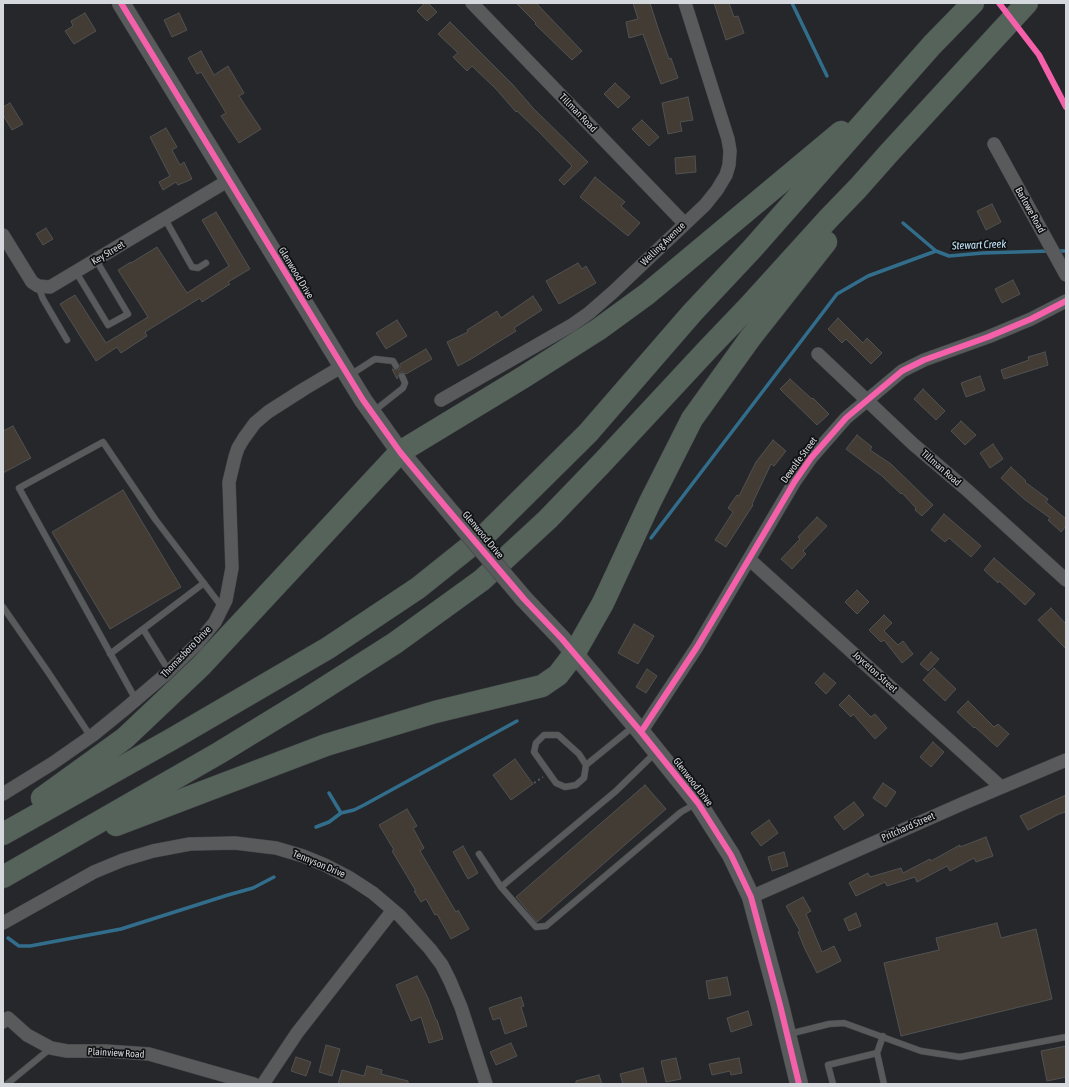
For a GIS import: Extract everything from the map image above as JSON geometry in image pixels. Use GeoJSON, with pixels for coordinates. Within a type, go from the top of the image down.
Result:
{"type":"FeatureCollection","features":[{"type":"Feature","properties":{"kind":"highway"},"geometry":{"type":"LineString","coordinates":[[3,834],[172,739],[328,648],[418,588],[488,532],[588,432],[692,313],[752,249],[972,3]]}},
{"type":"Feature","properties":{"kind":"highway"},"geometry":{"type":"LineString","coordinates":[[3,877],[220,753],[304,701],[394,643],[482,580],[548,519],[601,464],[752,304],[1027,3]]}},
{"type":"Feature","properties":{"kind":"highway"},"geometry":{"type":"LineString","coordinates":[[3,827],[125,738],[196,671],[400,452],[599,329],[647,294],[898,84]]}},
{"type":"Feature","properties":{"kind":"highway"},"geometry":{"type":"LineString","coordinates":[[57,846],[338,740],[435,712],[542,686],[558,676],[574,654],[603,603],[650,502],[692,419],[751,337],[850,212],[874,179],[889,153]]}},
{"type":"Feature","properties":{"kind":"street","name":"Glenwood Drive"},"geometry":{"type":"LineString","coordinates":[[121,3],[344,372],[371,413],[400,452],[444,505],[524,599],[638,728],[698,803],[732,855],[751,897],[799,1084]]}},
{"type":"Feature","properties":{"kind":"street","name":"Tillman Road"},"geometry":{"type":"LineString","coordinates":[[472,3],[684,224]]}},
{"type":"Feature","properties":{"kind":"street","name":"Welling Avenue"},"geometry":{"type":"LineString","coordinates":[[441,400],[572,325],[589,313],[612,294],[705,205],[717,190],[726,175],[729,165],[730,151],[728,138],[685,3]]}},
{"type":"Feature","properties":{"kind":"street","name":"Barlowe Road"},"geometry":{"type":"LineString","coordinates":[[994,144],[1066,275]]}},
{"type":"Feature","properties":{"kind":"street","name":"Key Street"},"geometry":{"type":"LineString","coordinates":[[38,286],[50,287],[229,180]]}},
{"type":"Feature","properties":{"kind":"street"},"geometry":{"type":"LineString","coordinates":[[3,235],[32,282],[38,286]]}},
{"type":"Feature","properties":{"kind":"street","name":"Dewolfe Street"},"geometry":{"type":"LineString","coordinates":[[638,728],[697,647],[791,487],[811,458],[846,418],[902,371],[924,360],[988,337],[1031,319],[1066,301]]}},
{"type":"Feature","properties":{"kind":"street","name":"Tillman Road"},"geometry":{"type":"LineString","coordinates":[[818,354],[913,444],[1066,580]]}},
{"type":"Feature","properties":{"kind":"street","name":"Thomasboro Drive"},"geometry":{"type":"LineString","coordinates":[[3,794],[91,737],[169,671],[198,642],[215,622],[226,600],[232,568],[228,482],[238,448],[255,424],[268,412],[304,388],[344,372]]}},
{"type":"Feature","properties":{"kind":"street","name":"Joyceton Street"},"geometry":{"type":"LineString","coordinates":[[748,558],[1001,787]]}},
{"type":"Feature","properties":{"kind":"street","name":"Pritchard Street"},"geometry":{"type":"LineString","coordinates":[[751,897],[1066,760]]}},
{"type":"Feature","properties":{"kind":"street","name":"Tennyson Drive"},"geometry":{"type":"LineString","coordinates":[[3,923],[94,872],[153,850],[175,846],[220,842],[263,846],[303,856],[350,878],[373,893],[393,910],[430,949],[442,965],[461,1007],[486,1084]]}},
{"type":"Feature","properties":{"kind":"street"},"geometry":{"type":"LineString","coordinates":[[263,1084],[297,1033],[393,910]]}},
{"type":"Feature","properties":{"kind":"street","name":"Plainview Road"},"geometry":{"type":"LineString","coordinates":[[6,1020],[27,1035],[51,1048],[66,1052],[106,1051],[149,1054],[254,1084]]}},
{"type":"Feature","properties":{"kind":"lane"},"geometry":{"type":"LineString","coordinates":[[165,219],[192,267],[198,268],[206,263]]}},
{"type":"Feature","properties":{"kind":"lane"},"geometry":{"type":"LineString","coordinates":[[76,272],[108,325],[128,314],[96,260]]}},
{"type":"Feature","properties":{"kind":"lane"},"geometry":{"type":"LineString","coordinates":[[38,286],[43,299],[67,340]]}},
{"type":"Feature","properties":{"kind":"lane"},"geometry":{"type":"LineString","coordinates":[[344,372],[375,359],[394,361],[396,366]]}},
{"type":"Feature","properties":{"kind":"lane"},"geometry":{"type":"LineString","coordinates":[[371,413],[403,388],[405,383],[402,376]]}},
{"type":"Feature","properties":{"kind":"lane"},"geometry":{"type":"LineString","coordinates":[[136,700],[19,488],[103,442],[156,519],[222,607]]}},
{"type":"Feature","properties":{"kind":"lane"},"geometry":{"type":"LineString","coordinates":[[110,654],[204,583]]}},
{"type":"Feature","properties":{"kind":"lane"},"geometry":{"type":"LineString","coordinates":[[3,607],[91,737]]}},
{"type":"Feature","properties":{"kind":"lane"},"geometry":{"type":"LineString","coordinates":[[143,630],[169,671]]}},
{"type":"Feature","properties":{"kind":"lane"},"geometry":{"type":"LineString","coordinates":[[586,765],[579,754],[558,735],[544,735],[536,743],[534,752],[556,783],[565,787],[576,785],[584,778],[586,765],[638,728]]}},
{"type":"Feature","properties":{"kind":"lane"},"geometry":{"type":"LineString","coordinates":[[501,887],[616,791],[656,752]]}},
{"type":"Feature","properties":{"kind":"lane"},"geometry":{"type":"LineString","coordinates":[[479,854],[501,887],[536,928],[546,926],[681,812],[698,803]]}},
{"type":"Feature","properties":{"kind":"lane"},"geometry":{"type":"LineString","coordinates":[[787,1034],[829,1024],[844,1023],[921,1051],[960,1056],[1066,1037]]}},
{"type":"Feature","properties":{"kind":"lane"},"geometry":{"type":"LineString","coordinates":[[883,1036],[877,1053],[884,1084]]}},
{"type":"Feature","properties":{"kind":"lane"},"geometry":{"type":"LineString","coordinates":[[7,1084],[51,1048]]}},
{"type":"Feature","properties":{"kind":"lane"},"geometry":{"type":"LineString","coordinates":[[833,1084],[828,1065],[877,1053]]}},
{"type":"Feature","properties":{"kind":"building"},"geometry":{"type":"Polygon","coordinates":[[[425,3],[428,3],[437,12],[427,21],[417,11],[425,3]]]}},
{"type":"Feature","properties":{"kind":"building"},"geometry":{"type":"Polygon","coordinates":[[[516,3],[536,3],[582,51],[572,60],[516,3]]]}},
{"type":"Feature","properties":{"kind":"building"},"geometry":{"type":"Polygon","coordinates":[[[633,3],[650,3],[669,59],[671,58],[678,78],[661,84],[643,34],[629,38],[626,22],[638,19],[633,3]]]}},
{"type":"Feature","properties":{"kind":"building"},"geometry":{"type":"Polygon","coordinates":[[[714,3],[729,3],[734,17],[738,16],[744,33],[726,40],[714,3]]]}},
{"type":"Feature","properties":{"kind":"building"},"geometry":{"type":"Polygon","coordinates":[[[85,13],[96,31],[74,44],[65,31],[73,26],[71,21],[85,13]]]}},
{"type":"Feature","properties":{"kind":"building"},"geometry":{"type":"Polygon","coordinates":[[[179,13],[187,30],[172,37],[164,20],[179,13]]]}},
{"type":"Feature","properties":{"kind":"building"},"geometry":{"type":"Polygon","coordinates":[[[450,22],[513,85],[533,108],[588,162],[564,185],[559,180],[572,166],[539,132],[517,111],[516,112],[496,89],[472,66],[467,71],[453,57],[458,53],[438,34],[450,22]]]}},
{"type":"Feature","properties":{"kind":"building"},"geometry":{"type":"Polygon","coordinates":[[[201,51],[214,75],[228,66],[244,93],[239,96],[261,129],[239,143],[221,116],[226,113],[211,88],[201,72],[197,74],[188,58],[201,51]]]}},
{"type":"Feature","properties":{"kind":"building"},"geometry":{"type":"Polygon","coordinates":[[[615,83],[630,97],[618,108],[604,94],[615,83]]]}},
{"type":"Feature","properties":{"kind":"building"},"geometry":{"type":"Polygon","coordinates":[[[688,97],[693,120],[680,122],[682,131],[668,134],[662,103],[688,97]]]}},
{"type":"Feature","properties":{"kind":"building"},"geometry":{"type":"Polygon","coordinates":[[[10,103],[23,124],[12,130],[3,115],[3,107],[10,103]]]}},
{"type":"Feature","properties":{"kind":"building"},"geometry":{"type":"Polygon","coordinates":[[[642,120],[659,137],[649,146],[632,129],[642,120]]]}},
{"type":"Feature","properties":{"kind":"building"},"geometry":{"type":"Polygon","coordinates":[[[166,128],[177,147],[172,150],[180,165],[184,162],[192,179],[178,185],[176,182],[163,190],[159,182],[170,176],[150,137],[166,128]]]}},
{"type":"Feature","properties":{"kind":"building"},"geometry":{"type":"Polygon","coordinates":[[[695,156],[696,172],[676,174],[675,158],[695,156]]]}},
{"type":"Feature","properties":{"kind":"building"},"geometry":{"type":"Polygon","coordinates":[[[595,177],[625,202],[621,206],[640,223],[628,236],[580,197],[595,177]]]}},
{"type":"Feature","properties":{"kind":"building"},"geometry":{"type":"Polygon","coordinates":[[[992,204],[1001,222],[986,230],[977,211],[992,204]]]}},
{"type":"Feature","properties":{"kind":"building"},"geometry":{"type":"Polygon","coordinates":[[[216,212],[250,269],[228,282],[230,284],[202,302],[200,298],[145,332],[147,336],[121,353],[117,347],[96,361],[60,304],[75,295],[106,343],[148,317],[118,270],[157,247],[187,293],[229,266],[202,220],[216,212]]]}},
{"type":"Feature","properties":{"kind":"building"},"geometry":{"type":"Polygon","coordinates":[[[46,228],[53,239],[43,245],[36,234],[46,228]]]}},
{"type":"Feature","properties":{"kind":"building"},"geometry":{"type":"Polygon","coordinates":[[[578,263],[582,269],[586,266],[596,283],[559,304],[546,281],[578,263]]]}},
{"type":"Feature","properties":{"kind":"building"},"geometry":{"type":"Polygon","coordinates":[[[1013,280],[1020,294],[1002,303],[995,289],[1013,280]]]}},
{"type":"Feature","properties":{"kind":"building"},"geometry":{"type":"Polygon","coordinates":[[[533,296],[542,310],[514,328],[516,331],[458,366],[447,342],[468,332],[467,330],[497,311],[501,318],[533,296]]]}},
{"type":"Feature","properties":{"kind":"building"},"geometry":{"type":"Polygon","coordinates":[[[838,318],[863,343],[867,338],[882,353],[871,364],[846,339],[842,343],[828,329],[838,318]]]}},
{"type":"Feature","properties":{"kind":"building"},"geometry":{"type":"Polygon","coordinates":[[[397,320],[407,336],[386,349],[376,333],[397,320]]]}},
{"type":"Feature","properties":{"kind":"building"},"geometry":{"type":"Polygon","coordinates":[[[426,349],[432,359],[406,374],[400,372],[397,379],[392,369],[398,370],[400,368],[400,364],[426,349]]]}},
{"type":"Feature","properties":{"kind":"building"},"geometry":{"type":"Polygon","coordinates":[[[1045,352],[1048,365],[1004,379],[1001,370],[1029,360],[1028,357],[1045,352]]]}},
{"type":"Feature","properties":{"kind":"building"},"geometry":{"type":"Polygon","coordinates":[[[980,376],[985,390],[966,397],[961,383],[980,376]]]}},
{"type":"Feature","properties":{"kind":"building"},"geometry":{"type":"Polygon","coordinates":[[[790,379],[812,399],[813,398],[829,414],[817,425],[780,389],[790,379]]]}},
{"type":"Feature","properties":{"kind":"building"},"geometry":{"type":"Polygon","coordinates":[[[923,389],[945,411],[936,420],[914,399],[923,389]]]}},
{"type":"Feature","properties":{"kind":"building"},"geometry":{"type":"Polygon","coordinates":[[[961,421],[976,435],[965,445],[951,431],[961,421]]]}},
{"type":"Feature","properties":{"kind":"building"},"geometry":{"type":"Polygon","coordinates":[[[13,426],[31,458],[3,473],[3,431],[13,426]]]}},
{"type":"Feature","properties":{"kind":"building"},"geometry":{"type":"Polygon","coordinates":[[[857,435],[872,447],[870,450],[891,464],[933,505],[922,516],[915,510],[916,508],[902,493],[901,494],[882,476],[846,449],[857,435]]]}},
{"type":"Feature","properties":{"kind":"building"},"geometry":{"type":"Polygon","coordinates":[[[773,440],[786,451],[774,466],[771,464],[752,504],[753,505],[726,547],[715,540],[733,512],[728,508],[737,495],[739,496],[756,462],[773,440]]]}},
{"type":"Feature","properties":{"kind":"building"},"geometry":{"type":"Polygon","coordinates":[[[993,444],[1003,459],[990,468],[980,453],[993,444]]]}},
{"type":"Feature","properties":{"kind":"building"},"geometry":{"type":"Polygon","coordinates":[[[1011,467],[1026,481],[1025,482],[1048,499],[1046,502],[1066,519],[1066,526],[1061,532],[1048,520],[1050,518],[1024,499],[1001,478],[1011,467]]]}},
{"type":"Feature","properties":{"kind":"building"},"geometry":{"type":"Polygon","coordinates":[[[123,490],[181,587],[110,629],[52,532],[123,490]]]}},
{"type":"Feature","properties":{"kind":"building"},"geometry":{"type":"Polygon","coordinates":[[[944,514],[981,546],[971,557],[949,538],[945,542],[931,530],[944,514]]]}},
{"type":"Feature","properties":{"kind":"building"},"geometry":{"type":"Polygon","coordinates":[[[817,517],[827,526],[803,551],[806,554],[792,569],[781,559],[800,539],[798,537],[817,517]]]}},
{"type":"Feature","properties":{"kind":"building"},"geometry":{"type":"Polygon","coordinates":[[[994,558],[1035,594],[1025,605],[999,581],[998,583],[984,570],[994,558]]]}},
{"type":"Feature","properties":{"kind":"building"},"geometry":{"type":"Polygon","coordinates":[[[857,590],[869,602],[857,614],[845,602],[857,590]]]}},
{"type":"Feature","properties":{"kind":"building"},"geometry":{"type":"Polygon","coordinates":[[[1051,608],[1066,624],[1066,649],[1038,620],[1051,608]]]}},
{"type":"Feature","properties":{"kind":"building"},"geometry":{"type":"Polygon","coordinates":[[[884,615],[892,623],[884,631],[898,645],[903,641],[913,654],[902,663],[884,640],[881,642],[869,630],[884,615]]]}},
{"type":"Feature","properties":{"kind":"building"},"geometry":{"type":"Polygon","coordinates":[[[634,624],[654,636],[638,664],[618,653],[634,624]]]}},
{"type":"Feature","properties":{"kind":"building"},"geometry":{"type":"Polygon","coordinates":[[[931,652],[939,659],[928,671],[920,664],[931,652]]]}},
{"type":"Feature","properties":{"kind":"building"},"geometry":{"type":"Polygon","coordinates":[[[934,668],[956,689],[945,701],[923,680],[934,668]]]}},
{"type":"Feature","properties":{"kind":"building"},"geometry":{"type":"Polygon","coordinates":[[[647,669],[657,676],[646,693],[636,687],[647,669]]]}},
{"type":"Feature","properties":{"kind":"building"},"geometry":{"type":"Polygon","coordinates":[[[824,673],[836,683],[826,694],[815,683],[824,673]]]}},
{"type":"Feature","properties":{"kind":"building"},"geometry":{"type":"Polygon","coordinates":[[[849,695],[871,717],[875,714],[887,728],[875,739],[853,714],[851,717],[839,705],[849,695]]]}},
{"type":"Feature","properties":{"kind":"building"},"geometry":{"type":"Polygon","coordinates":[[[968,701],[994,727],[998,724],[1009,734],[997,747],[957,712],[968,701]]]}},
{"type":"Feature","properties":{"kind":"building"},"geometry":{"type":"Polygon","coordinates":[[[933,742],[944,752],[931,767],[920,757],[933,742]]]}},
{"type":"Feature","properties":{"kind":"building"},"geometry":{"type":"Polygon","coordinates":[[[515,759],[533,784],[511,800],[493,775],[515,759]]]}},
{"type":"Feature","properties":{"kind":"building"},"geometry":{"type":"Polygon","coordinates":[[[883,783],[896,792],[886,807],[873,798],[883,783]]]}},
{"type":"Feature","properties":{"kind":"building"},"geometry":{"type":"Polygon","coordinates":[[[645,785],[666,809],[537,922],[516,897],[645,785]]]}},
{"type":"Feature","properties":{"kind":"building"},"geometry":{"type":"Polygon","coordinates":[[[1066,795],[1066,812],[1028,830],[1020,816],[1066,795]]]}},
{"type":"Feature","properties":{"kind":"building"},"geometry":{"type":"Polygon","coordinates":[[[854,802],[864,815],[844,830],[834,817],[854,802]]]}},
{"type":"Feature","properties":{"kind":"building"},"geometry":{"type":"Polygon","coordinates":[[[407,809],[417,826],[413,828],[424,848],[420,851],[456,912],[458,910],[469,929],[451,939],[437,914],[435,915],[426,899],[421,902],[414,891],[416,891],[392,851],[394,850],[379,825],[407,809]]]}},
{"type":"Feature","properties":{"kind":"building"},"geometry":{"type":"Polygon","coordinates":[[[769,820],[778,833],[761,846],[751,833],[769,820]]]}},
{"type":"Feature","properties":{"kind":"building"},"geometry":{"type":"Polygon","coordinates":[[[986,837],[993,856],[976,862],[974,858],[950,871],[947,866],[917,882],[915,877],[887,886],[885,882],[856,896],[849,883],[868,873],[870,877],[901,868],[903,873],[930,859],[931,861],[960,845],[960,847],[986,837]]]}},
{"type":"Feature","properties":{"kind":"building"},"geometry":{"type":"Polygon","coordinates":[[[463,846],[478,873],[468,879],[453,852],[463,846]]]}},
{"type":"Feature","properties":{"kind":"building"},"geometry":{"type":"Polygon","coordinates":[[[784,852],[788,866],[772,871],[768,857],[784,852]]]}},
{"type":"Feature","properties":{"kind":"building"},"geometry":{"type":"Polygon","coordinates":[[[803,897],[811,911],[806,914],[822,952],[834,946],[841,961],[817,973],[804,947],[798,932],[800,931],[786,906],[803,897]]]}},
{"type":"Feature","properties":{"kind":"building"},"geometry":{"type":"Polygon","coordinates":[[[856,913],[861,926],[849,931],[844,919],[856,913]]]}},
{"type":"Feature","properties":{"kind":"building"},"geometry":{"type":"Polygon","coordinates":[[[997,923],[1001,938],[1036,929],[1052,999],[901,1036],[884,963],[939,950],[936,938],[997,923]]]}},
{"type":"Feature","properties":{"kind":"building"},"geometry":{"type":"Polygon","coordinates":[[[417,976],[428,998],[443,1039],[429,1043],[421,1017],[411,1021],[396,985],[417,976]]]}},
{"type":"Feature","properties":{"kind":"building"},"geometry":{"type":"Polygon","coordinates":[[[727,977],[731,995],[709,999],[706,981],[727,977]]]}},
{"type":"Feature","properties":{"kind":"building"},"geometry":{"type":"Polygon","coordinates":[[[521,997],[524,1006],[521,1007],[527,1026],[505,1034],[500,1018],[493,1020],[489,1008],[521,997]]]}},
{"type":"Feature","properties":{"kind":"building"},"geometry":{"type":"Polygon","coordinates":[[[748,1011],[752,1025],[731,1032],[727,1018],[748,1011]]]}},
{"type":"Feature","properties":{"kind":"building"},"geometry":{"type":"Polygon","coordinates":[[[511,1043],[517,1056],[496,1065],[490,1052],[511,1043]]]}},
{"type":"Feature","properties":{"kind":"building"},"geometry":{"type":"Polygon","coordinates":[[[326,1045],[340,1049],[332,1076],[319,1072],[326,1045]]]}},
{"type":"Feature","properties":{"kind":"building"},"geometry":{"type":"Polygon","coordinates":[[[1066,1046],[1066,1077],[1047,1081],[1041,1051],[1066,1046]]]}},
{"type":"Feature","properties":{"kind":"building"},"geometry":{"type":"Polygon","coordinates":[[[296,1057],[311,1062],[306,1076],[291,1071],[296,1057]]]}},
{"type":"Feature","properties":{"kind":"building"},"geometry":{"type":"Polygon","coordinates":[[[676,1058],[681,1079],[666,1082],[661,1061],[676,1058]]]}},
{"type":"Feature","properties":{"kind":"building"},"geometry":{"type":"Polygon","coordinates":[[[739,1058],[742,1073],[731,1075],[730,1071],[712,1075],[709,1064],[739,1058]]]}},
{"type":"Feature","properties":{"kind":"building"},"geometry":{"type":"Polygon","coordinates":[[[367,1066],[382,1070],[381,1074],[408,1081],[408,1084],[338,1084],[342,1070],[364,1076],[367,1066]]]}},
{"type":"Feature","properties":{"kind":"building"},"geometry":{"type":"Polygon","coordinates":[[[643,1068],[647,1084],[623,1084],[620,1074],[643,1068]]]}},
{"type":"Feature","properties":{"kind":"building"},"geometry":{"type":"Polygon","coordinates":[[[599,1075],[602,1084],[576,1084],[576,1081],[599,1075]]]}},
{"type":"Feature","properties":{"kind":"waterway","name":"Stewart Creek"},"geometry":{"type":"LineString","coordinates":[[792,3],[827,76]]}},
{"type":"Feature","properties":{"kind":"waterway","name":"Stewart Creek"},"geometry":{"type":"LineString","coordinates":[[903,223],[936,251],[949,256],[983,253],[1050,251]]}},
{"type":"Feature","properties":{"kind":"waterway"},"geometry":{"type":"LineString","coordinates":[[651,538],[837,294],[868,276],[936,251]]}},
{"type":"Feature","properties":{"kind":"waterway","name":"Stewart Creek"},"geometry":{"type":"LineString","coordinates":[[1057,251],[1066,251]]}},
{"type":"Feature","properties":{"kind":"waterway"},"geometry":{"type":"LineString","coordinates":[[316,827],[329,822],[341,813],[354,810],[364,805],[517,721]]}},
{"type":"Feature","properties":{"kind":"waterway"},"geometry":{"type":"LineString","coordinates":[[329,793],[341,813]]}},
{"type":"Feature","properties":{"kind":"waterway"},"geometry":{"type":"LineString","coordinates":[[8,938],[19,946],[30,946],[121,929],[253,888],[274,877]]}},
{"type":"Feature","properties":{"kind":"cycle path"},"geometry":{"type":"LineString","coordinates":[[121,3],[363,400],[400,452],[524,599],[562,639],[641,732],[698,803],[731,855],[751,897],[780,1005],[799,1084]]}},
{"type":"Feature","properties":{"kind":"cycle path"},"geometry":{"type":"LineString","coordinates":[[999,3],[1039,55],[1066,107]]}},
{"type":"Feature","properties":{"kind":"cycle path"},"geometry":{"type":"LineString","coordinates":[[641,732],[697,647],[795,481],[811,458],[846,418],[902,371],[924,360],[988,337],[1031,319],[1066,301]]}}]}
